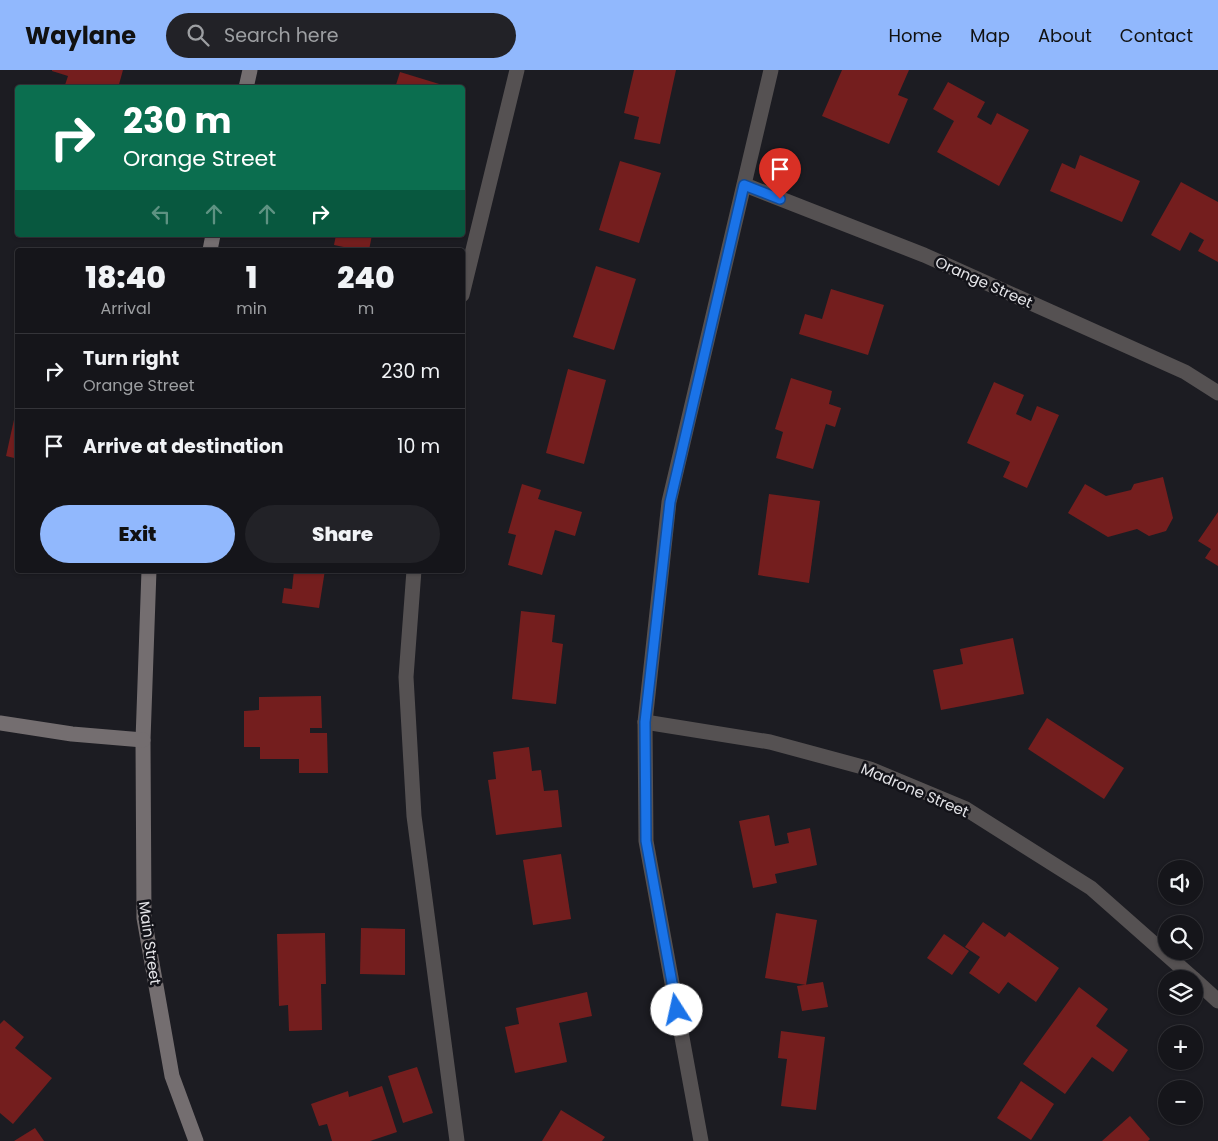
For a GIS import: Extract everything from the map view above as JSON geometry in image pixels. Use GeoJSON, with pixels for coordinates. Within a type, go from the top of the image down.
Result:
{"type":"FeatureCollection","features":[{"type":"Feature","properties":{"kind":"main road"},"geometry":{"type":"LineString","coordinates":[[247,85],[250,70]]}},
{"type":"Feature","properties":{"kind":"main road","name":"Main Street"},"geometry":{"type":"LineString","coordinates":[[149,573],[143,740],[144,918],[172,1076],[196,1141]]}},
{"type":"Feature","properties":{"kind":"main road"},"geometry":{"type":"LineString","coordinates":[[0,723],[72,734],[143,740]]}},
{"type":"Feature","properties":{"kind":"street"},"geometry":{"type":"LineString","coordinates":[[465,282],[517,70]]}},
{"type":"Feature","properties":{"kind":"street"},"geometry":{"type":"LineString","coordinates":[[701,1141],[646,841],[645,722],[670,502],[771,70]]}},
{"type":"Feature","properties":{"kind":"street","name":"Orange Street"},"geometry":{"type":"LineString","coordinates":[[744,185],[924,255],[1185,372],[1218,393]]}},
{"type":"Feature","properties":{"kind":"street"},"geometry":{"type":"LineString","coordinates":[[414,573],[406,677],[414,816],[457,1141]]}},
{"type":"Feature","properties":{"kind":"street","name":"Madrone Street"},"geometry":{"type":"LineString","coordinates":[[645,722],[770,742],[861,766],[966,809],[1091,888],[1184,970]]}},
{"type":"Feature","properties":{"kind":"street","name":"Madrone Street"},"geometry":{"type":"LineString","coordinates":[[1203,987],[1218,1001]]}},
{"type":"Feature","properties":{"kind":"building"},"geometry":{"type":"Polygon","coordinates":[[[123,70],[119,85],[65,85],[68,76],[52,71],[123,70]]]}},
{"type":"Feature","properties":{"kind":"building"},"geometry":{"type":"Polygon","coordinates":[[[634,70],[676,70],[660,144],[634,139],[639,117],[624,113],[634,70]]]}},
{"type":"Feature","properties":{"kind":"building"},"geometry":{"type":"Polygon","coordinates":[[[842,70],[909,70],[898,95],[908,99],[889,144],[822,116],[842,70]]]}},
{"type":"Feature","properties":{"kind":"building"},"geometry":{"type":"Polygon","coordinates":[[[400,72],[442,85],[396,85],[400,72]]]}},
{"type":"Feature","properties":{"kind":"building"},"geometry":{"type":"Polygon","coordinates":[[[948,82],[985,102],[977,117],[991,125],[997,113],[1029,130],[999,186],[937,152],[954,121],[933,109],[948,82]]]}},
{"type":"Feature","properties":{"kind":"building"},"geometry":{"type":"Polygon","coordinates":[[[1080,155],[1140,181],[1122,222],[1050,191],[1062,163],[1075,169],[1080,155]]]}},
{"type":"Feature","properties":{"kind":"building"},"geometry":{"type":"Polygon","coordinates":[[[620,161],[661,173],[639,243],[599,230],[620,161]]]}},
{"type":"Feature","properties":{"kind":"building"},"geometry":{"type":"Polygon","coordinates":[[[1181,182],[1218,202],[1218,262],[1198,251],[1204,240],[1190,232],[1180,251],[1151,235],[1181,182]]]}},
{"type":"Feature","properties":{"kind":"building"},"geometry":{"type":"Polygon","coordinates":[[[336,237],[372,237],[369,248],[348,248],[334,245],[336,237]]]}},
{"type":"Feature","properties":{"kind":"building"},"geometry":{"type":"Polygon","coordinates":[[[596,266],[636,279],[614,350],[573,337],[596,266]]]}},
{"type":"Feature","properties":{"kind":"building"},"geometry":{"type":"Polygon","coordinates":[[[831,289],[884,305],[868,355],[799,334],[805,314],[822,319],[831,289]]]}},
{"type":"Feature","properties":{"kind":"building"},"geometry":{"type":"Polygon","coordinates":[[[568,369],[606,380],[584,464],[546,453],[568,369]]]}},
{"type":"Feature","properties":{"kind":"building"},"geometry":{"type":"Polygon","coordinates":[[[791,378],[832,391],[829,404],[841,408],[835,427],[826,424],[813,469],[776,458],[783,432],[775,429],[791,378]]]}},
{"type":"Feature","properties":{"kind":"building"},"geometry":{"type":"Polygon","coordinates":[[[994,382],[1024,395],[1016,414],[1031,421],[1037,406],[1059,415],[1027,488],[1003,477],[1010,462],[967,443],[994,382]]]}},
{"type":"Feature","properties":{"kind":"building"},"geometry":{"type":"Polygon","coordinates":[[[15,415],[15,458],[6,456],[15,415]]]}},
{"type":"Feature","properties":{"kind":"building"},"geometry":{"type":"Polygon","coordinates":[[[1163,477],[1173,518],[1166,531],[1149,536],[1137,529],[1108,537],[1068,513],[1085,484],[1106,496],[1131,490],[1134,484],[1163,477]]]}},
{"type":"Feature","properties":{"kind":"building"},"geometry":{"type":"Polygon","coordinates":[[[522,484],[541,490],[538,499],[582,512],[575,536],[555,530],[542,575],[508,565],[516,535],[508,533],[522,484]]]}},
{"type":"Feature","properties":{"kind":"building"},"geometry":{"type":"Polygon","coordinates":[[[769,494],[820,501],[809,583],[758,575],[769,494]]]}},
{"type":"Feature","properties":{"kind":"building"},"geometry":{"type":"Polygon","coordinates":[[[1218,512],[1218,566],[1205,558],[1211,549],[1198,541],[1218,512]]]}},
{"type":"Feature","properties":{"kind":"building"},"geometry":{"type":"Polygon","coordinates":[[[294,573],[325,573],[319,608],[282,603],[284,588],[292,589],[294,573]]]}},
{"type":"Feature","properties":{"kind":"building"},"geometry":{"type":"Polygon","coordinates":[[[521,611],[555,615],[552,642],[563,644],[556,704],[512,699],[521,611]]]}},
{"type":"Feature","properties":{"kind":"building"},"geometry":{"type":"Polygon","coordinates":[[[1013,638],[1024,694],[941,710],[933,670],[963,664],[960,649],[1013,638]]]}},
{"type":"Feature","properties":{"kind":"building"},"geometry":{"type":"Polygon","coordinates":[[[321,696],[322,728],[310,728],[310,733],[327,733],[328,773],[299,773],[299,759],[260,759],[260,747],[244,747],[244,711],[259,710],[259,697],[321,696]]]}},
{"type":"Feature","properties":{"kind":"building"},"geometry":{"type":"Polygon","coordinates":[[[1047,718],[1124,768],[1104,799],[1028,749],[1047,718]]]}},
{"type":"Feature","properties":{"kind":"building"},"geometry":{"type":"Polygon","coordinates":[[[529,747],[532,771],[541,770],[544,791],[558,790],[562,827],[496,835],[488,780],[496,779],[493,752],[529,747]]]}},
{"type":"Feature","properties":{"kind":"building"},"geometry":{"type":"Polygon","coordinates":[[[769,815],[775,846],[789,843],[787,833],[810,828],[817,865],[775,874],[777,883],[753,888],[739,821],[769,815]]]}},
{"type":"Feature","properties":{"kind":"building"},"geometry":{"type":"Polygon","coordinates":[[[561,854],[571,919],[533,925],[523,860],[561,854]]]}},
{"type":"Feature","properties":{"kind":"building"},"geometry":{"type":"Polygon","coordinates":[[[776,913],[817,920],[806,985],[765,978],[776,913]]]}},
{"type":"Feature","properties":{"kind":"building"},"geometry":{"type":"Polygon","coordinates":[[[983,922],[1005,937],[1009,932],[1059,968],[1036,1002],[1008,982],[999,994],[969,973],[980,957],[965,947],[983,922]]]}},
{"type":"Feature","properties":{"kind":"building"},"geometry":{"type":"Polygon","coordinates":[[[361,928],[405,929],[405,975],[360,974],[361,928]]]}},
{"type":"Feature","properties":{"kind":"building"},"geometry":{"type":"Polygon","coordinates":[[[325,933],[326,984],[321,984],[322,1030],[289,1031],[288,1005],[279,1006],[277,934],[325,933]]]}},
{"type":"Feature","properties":{"kind":"building"},"geometry":{"type":"Polygon","coordinates":[[[944,934],[969,951],[952,975],[927,958],[944,934]]]}},
{"type":"Feature","properties":{"kind":"building"},"geometry":{"type":"Polygon","coordinates":[[[823,982],[828,1007],[802,1011],[797,986],[823,982]]]}},
{"type":"Feature","properties":{"kind":"building"},"geometry":{"type":"Polygon","coordinates":[[[1079,987],[1108,1009],[1096,1026],[1128,1050],[1113,1072],[1092,1057],[1065,1094],[1023,1064],[1079,987]]]}},
{"type":"Feature","properties":{"kind":"building"},"geometry":{"type":"Polygon","coordinates":[[[587,992],[592,1016],[559,1023],[567,1062],[515,1073],[505,1027],[519,1024],[516,1008],[587,992]]]}},
{"type":"Feature","properties":{"kind":"building"},"geometry":{"type":"Polygon","coordinates":[[[4,1020],[24,1037],[15,1048],[52,1078],[13,1124],[0,1113],[0,1024],[4,1020]]]}},
{"type":"Feature","properties":{"kind":"building"},"geometry":{"type":"Polygon","coordinates":[[[781,1031],[825,1037],[816,1110],[781,1106],[787,1059],[778,1058],[781,1031]]]}},
{"type":"Feature","properties":{"kind":"building"},"geometry":{"type":"Polygon","coordinates":[[[417,1067],[433,1113],[403,1123],[388,1076],[417,1067]]]}},
{"type":"Feature","properties":{"kind":"building"},"geometry":{"type":"Polygon","coordinates":[[[1021,1081],[1054,1104],[1031,1140],[997,1118],[1021,1081]]]}},
{"type":"Feature","properties":{"kind":"building"},"geometry":{"type":"Polygon","coordinates":[[[382,1086],[397,1132],[370,1141],[332,1141],[327,1124],[319,1126],[311,1104],[348,1091],[349,1097],[382,1086]]]}},
{"type":"Feature","properties":{"kind":"building"},"geometry":{"type":"Polygon","coordinates":[[[561,1110],[605,1137],[602,1141],[542,1141],[561,1110]]]}},
{"type":"Feature","properties":{"kind":"building"},"geometry":{"type":"Polygon","coordinates":[[[1130,1116],[1150,1139],[1148,1141],[1102,1141],[1130,1116]]]}},
{"type":"Feature","properties":{"kind":"building"},"geometry":{"type":"Polygon","coordinates":[[[35,1128],[44,1141],[14,1141],[35,1128]]]}},
{"type":"Feature","properties":{"kind":"route"},"geometry":{"type":"LineString","coordinates":[[677,1010],[646,841],[645,722],[670,502],[744,185],[780,199]]}}]}
